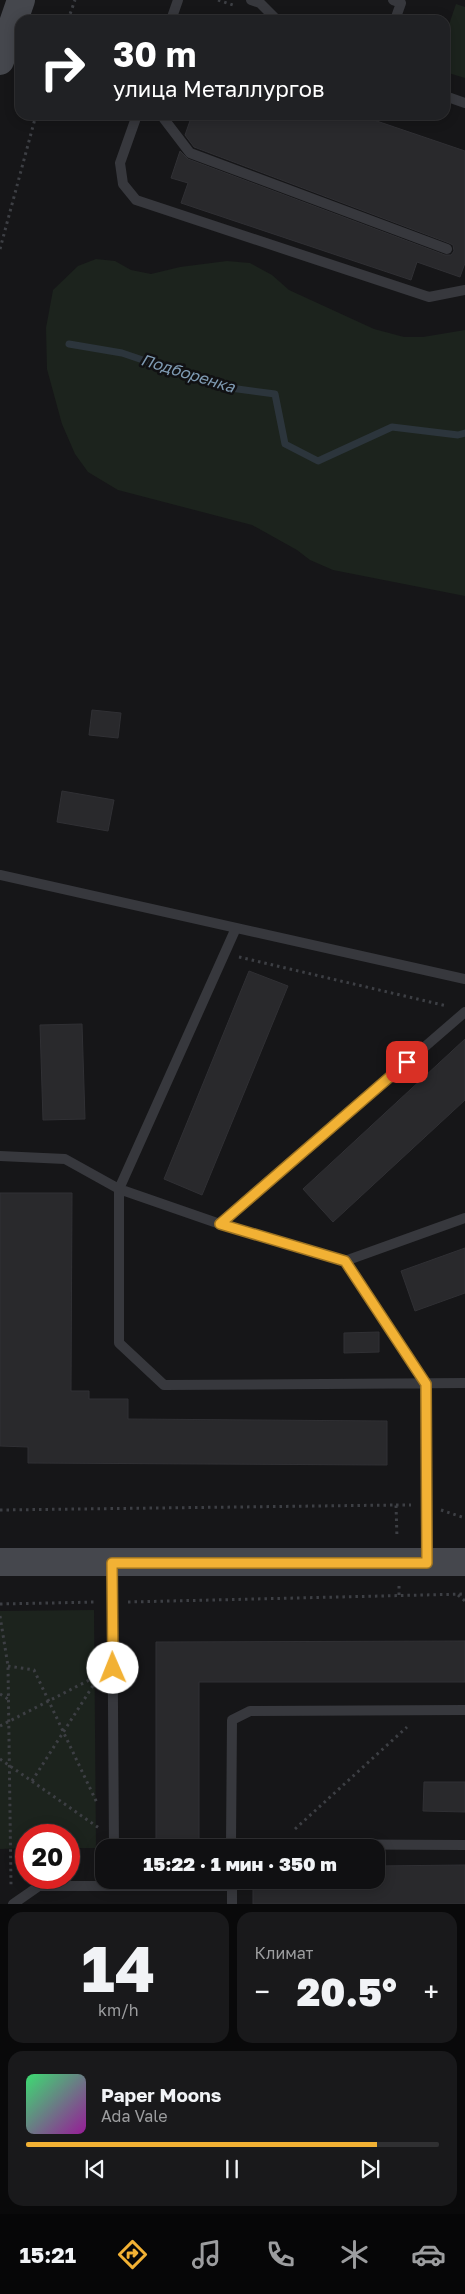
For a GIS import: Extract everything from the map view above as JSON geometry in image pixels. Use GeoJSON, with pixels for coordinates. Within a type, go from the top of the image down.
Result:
{"type":"FeatureCollection","features":[{"type":"Feature","properties":{"kind":"street"},"geometry":{"type":"LineString","coordinates":[[16,15],[21,0]]}},
{"type":"Feature","properties":{"kind":"street"},"geometry":{"type":"LineString","coordinates":[[0,61],[15,17]]}},
{"type":"Feature","properties":{"kind":"street"},"geometry":{"type":"LineString","coordinates":[[0,1562],[465,1562]]}},
{"type":"Feature","properties":{"kind":"lane"},"geometry":{"type":"LineString","coordinates":[[172,15],[178,0]]}},
{"type":"Feature","properties":{"kind":"lane"},"geometry":{"type":"LineString","coordinates":[[259,1],[272,15]]}},
{"type":"Feature","properties":{"kind":"lane"},"geometry":{"type":"LineString","coordinates":[[396,15],[399,1]]}},
{"type":"Feature","properties":{"kind":"lane"},"geometry":{"type":"LineString","coordinates":[[450,98],[465,103]]}},
{"type":"Feature","properties":{"kind":"lane"},"geometry":{"type":"LineString","coordinates":[[135,120],[120,163],[123,184],[136,200],[429,297],[465,290]]}},
{"type":"Feature","properties":{"kind":"lane"},"geometry":{"type":"LineString","coordinates":[[165,120],[190,153],[447,249]]}},
{"type":"Feature","properties":{"kind":"lane"},"geometry":{"type":"LineString","coordinates":[[0,875],[465,979]]}},
{"type":"Feature","properties":{"kind":"lane"},"geometry":{"type":"LineString","coordinates":[[236,928],[120,1189],[119,1343],[164,1385],[465,1383]]}},
{"type":"Feature","properties":{"kind":"lane"},"geometry":{"type":"LineString","coordinates":[[220,1224],[460,1010]]}},
{"type":"Feature","properties":{"kind":"lane"},"geometry":{"type":"LineString","coordinates":[[0,1156],[65,1159],[120,1189],[220,1224],[345,1261],[465,1218]]}},
{"type":"Feature","properties":{"kind":"lane"},"geometry":{"type":"LineString","coordinates":[[345,1261],[426,1384],[427,1563]]}},
{"type":"Feature","properties":{"kind":"lane"},"geometry":{"type":"LineString","coordinates":[[112,1563],[114,1839]]}},
{"type":"Feature","properties":{"kind":"lane"},"geometry":{"type":"LineString","coordinates":[[231,1839],[232,1720],[250,1711],[465,1710]]}},
{"type":"Feature","properties":{"kind":"lane"},"geometry":{"type":"LineString","coordinates":[[385,1845],[465,1845]]}},
{"type":"Feature","properties":{"kind":"lane"},"geometry":{"type":"LineString","coordinates":[[12,1899],[38,1886],[95,1883]]}},
{"type":"Feature","properties":{"kind":"lane"},"geometry":{"type":"LineString","coordinates":[[232,1889],[232,1904]]}},
{"type":"Feature","properties":{"kind":"path"},"geometry":{"type":"LineString","coordinates":[[70,15],[75,0]]}},
{"type":"Feature","properties":{"kind":"path"},"geometry":{"type":"LineString","coordinates":[[0,249],[35,120]]}},
{"type":"Feature","properties":{"kind":"path"},"geometry":{"type":"LineString","coordinates":[[224,953],[460,1010]]}},
{"type":"Feature","properties":{"kind":"path"},"geometry":{"type":"LineString","coordinates":[[0,1510],[396,1505],[398,1563]]}},
{"type":"Feature","properties":{"kind":"path"},"geometry":{"type":"LineString","coordinates":[[427,1505],[465,1518]]}},
{"type":"Feature","properties":{"kind":"path"},"geometry":{"type":"LineString","coordinates":[[458,1594],[465,1601]]}},
{"type":"Feature","properties":{"kind":"path"},"geometry":{"type":"LineString","coordinates":[[0,1604],[465,1594]]}},
{"type":"Feature","properties":{"kind":"path"},"geometry":{"type":"LineString","coordinates":[[0,1616],[8,1666],[12,1899]]}},
{"type":"Feature","properties":{"kind":"path"},"geometry":{"type":"LineString","coordinates":[[8,1666],[34,1670],[112,1839]]}},
{"type":"Feature","properties":{"kind":"path"},"geometry":{"type":"LineString","coordinates":[[0,1726],[100,1675],[32,1782]]}},
{"type":"Feature","properties":{"kind":"path"},"geometry":{"type":"LineString","coordinates":[[0,1694],[8,1700]]}},
{"type":"Feature","properties":{"kind":"path"},"geometry":{"type":"LineString","coordinates":[[284,1839],[426,1710]]}},
{"type":"Feature","properties":{"kind":"path"},"geometry":{"type":"LineString","coordinates":[[0,1759],[109,1839]]}},
{"type":"Feature","properties":{"kind":"shaded area"},"geometry":{"type":"Polygon","coordinates":[[[456,4],[465,7],[465,78],[450,74],[450,21],[456,4]]]}},
{"type":"Feature","properties":{"kind":"shaded area"},"geometry":{"type":"Polygon","coordinates":[[[96,259],[115,261],[131,270],[151,274],[180,267],[227,261],[250,263],[272,275],[289,290],[374,329],[404,337],[423,337],[465,330],[465,596],[333,570],[310,560],[297,550],[252,525],[118,490],[88,472],[75,454],[62,424],[47,369],[46,328],[53,290],[78,266],[96,259]]]}},
{"type":"Feature","properties":{"kind":"shaded area"},"geometry":{"type":"Polygon","coordinates":[[[94,1610],[95,1848],[80,1848],[80,1824],[15,1824],[15,1848],[0,1849],[0,1611],[94,1610]]]}},
{"type":"Feature","properties":{"kind":"building"},"geometry":{"type":"Polygon","coordinates":[[[190,120],[374,120],[465,151],[465,263],[460,277],[417,262],[411,280],[181,203],[188,183],[171,178],[180,151],[188,159],[445,255],[451,255],[454,251],[453,245],[449,243],[194,147],[185,135],[190,120]]]}},
{"type":"Feature","properties":{"kind":"building"},"geometry":{"type":"Polygon","coordinates":[[[92,710],[121,713],[118,738],[89,735],[92,710]]]}},
{"type":"Feature","properties":{"kind":"building"},"geometry":{"type":"Polygon","coordinates":[[[62,791],[114,800],[108,831],[57,822],[62,791]]]}},
{"type":"Feature","properties":{"kind":"building"},"geometry":{"type":"Polygon","coordinates":[[[249,971],[288,986],[202,1195],[164,1179],[249,971]]]}},
{"type":"Feature","properties":{"kind":"building"},"geometry":{"type":"Polygon","coordinates":[[[82,1024],[85,1119],[43,1120],[40,1025],[82,1024]]]}},
{"type":"Feature","properties":{"kind":"building"},"geometry":{"type":"Polygon","coordinates":[[[465,1039],[465,1100],[333,1222],[303,1189],[465,1039]]]}},
{"type":"Feature","properties":{"kind":"building"},"geometry":{"type":"Polygon","coordinates":[[[0,1193],[72,1193],[71,1391],[89,1391],[89,1399],[128,1399],[128,1419],[387,1421],[387,1465],[28,1463],[28,1447],[0,1446],[0,1193]]]}},
{"type":"Feature","properties":{"kind":"building"},"geometry":{"type":"Polygon","coordinates":[[[465,1248],[465,1293],[415,1311],[401,1271],[465,1248]]]}},
{"type":"Feature","properties":{"kind":"building"},"geometry":{"type":"Polygon","coordinates":[[[379,1332],[379,1352],[344,1353],[344,1333],[379,1332]]]}},
{"type":"Feature","properties":{"kind":"building"},"geometry":{"type":"Polygon","coordinates":[[[465,1641],[465,1682],[199,1682],[199,1839],[156,1839],[156,1642],[465,1641]]]}},
{"type":"Feature","properties":{"kind":"building"},"geometry":{"type":"Polygon","coordinates":[[[424,1782],[465,1782],[465,1812],[423,1811],[424,1782]]]}},
{"type":"Feature","properties":{"kind":"building"},"geometry":{"type":"Polygon","coordinates":[[[465,1865],[465,1904],[253,1904],[253,1889],[385,1889],[385,1866],[465,1865]]]}},
{"type":"Feature","properties":{"kind":"waterway","name":"Подборенка"},"geometry":{"type":"LineString","coordinates":[[69,344],[122,353],[223,387],[275,394],[285,444],[318,461],[392,427],[458,435],[465,433]]}},
{"type":"Feature","properties":{"kind":"route"},"geometry":{"type":"LineString","coordinates":[[113,1668],[112,1563],[427,1563],[426,1384],[345,1261],[220,1224],[407,1062]]}}]}
